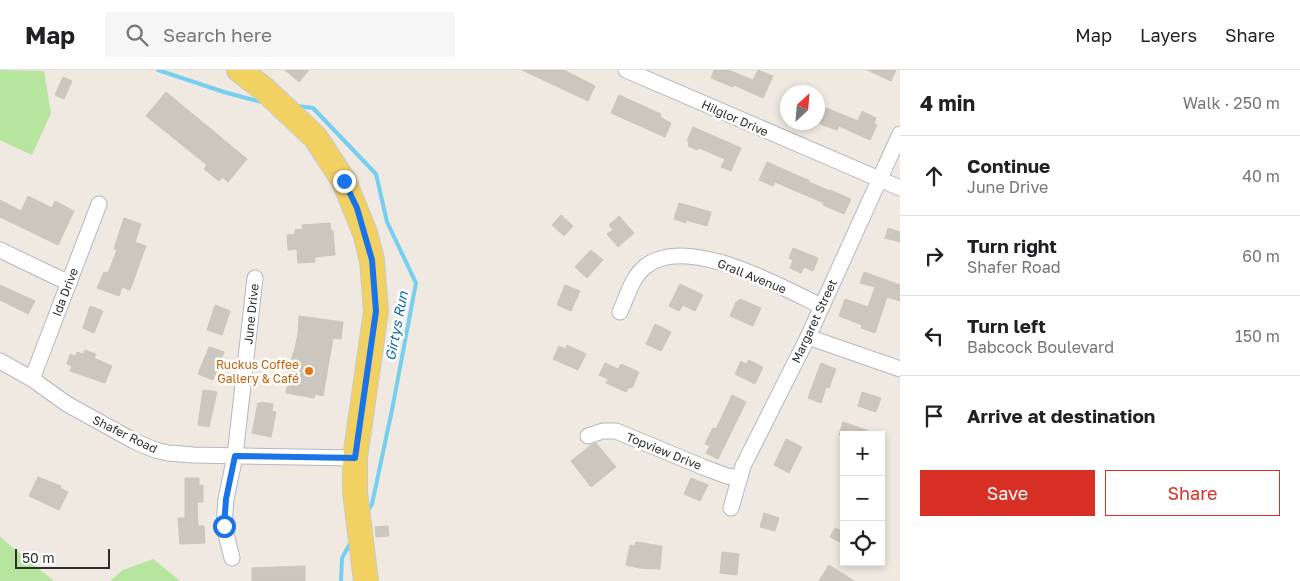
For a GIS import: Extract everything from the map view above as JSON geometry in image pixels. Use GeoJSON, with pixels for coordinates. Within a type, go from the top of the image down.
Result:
{"type":"FeatureCollection","features":[{"type":"Feature","properties":{"kind":"main road"},"geometry":{"type":"LineString","coordinates":[[239,70],[264,89],[315,137],[344,181],[357,208],[372,260],[376,311],[355,458],[358,520],[366,581]]}},
{"type":"Feature","properties":{"kind":"street","name":"Hilglor Drive"},"geometry":{"type":"LineString","coordinates":[[626,70],[900,188]]}},
{"type":"Feature","properties":{"kind":"street","name":"Margaret Street"},"geometry":{"type":"LineString","coordinates":[[731,508],[743,466],[808,337],[900,134]]}},
{"type":"Feature","properties":{"kind":"street","name":"Ida Drive"},"geometry":{"type":"LineString","coordinates":[[32,379],[99,204]]}},
{"type":"Feature","properties":{"kind":"street"},"geometry":{"type":"LineString","coordinates":[[0,250],[69,283]]}},
{"type":"Feature","properties":{"kind":"street","name":"Grall Avenue"},"geometry":{"type":"LineString","coordinates":[[620,312],[633,282],[644,267],[660,258],[687,256],[712,260],[735,267],[821,306]]}},
{"type":"Feature","properties":{"kind":"street","name":"June Drive"},"geometry":{"type":"LineString","coordinates":[[232,558],[224,526],[226,499],[235,456],[255,278]]}},
{"type":"Feature","properties":{"kind":"street"},"geometry":{"type":"LineString","coordinates":[[808,337],[900,369]]}},
{"type":"Feature","properties":{"kind":"street","name":"Shafer Road"},"geometry":{"type":"LineString","coordinates":[[0,361],[32,379],[67,404],[155,450],[168,453],[235,456],[355,458]]}},
{"type":"Feature","properties":{"kind":"street","name":"Topview Drive"},"geometry":{"type":"LineString","coordinates":[[588,436],[603,431],[616,431],[703,467],[727,476],[740,478]]}},
{"type":"Feature","properties":{"kind":"green space"},"geometry":{"type":"Polygon","coordinates":[[[0,70],[44,71],[51,113],[32,155],[0,140],[0,70]]]}},
{"type":"Feature","properties":{"kind":"green space"},"geometry":{"type":"Polygon","coordinates":[[[0,536],[6,542],[54,581],[0,581],[0,536]]]}},
{"type":"Feature","properties":{"kind":"green space"},"geometry":{"type":"Polygon","coordinates":[[[153,559],[180,581],[110,581],[123,570],[153,559]]]}},
{"type":"Feature","properties":{"kind":"building"},"geometry":{"type":"Polygon","coordinates":[[[285,70],[309,70],[299,82],[285,70]]]}},
{"type":"Feature","properties":{"kind":"building"},"geometry":{"type":"Polygon","coordinates":[[[522,70],[564,70],[595,86],[588,101],[522,70]]]}},
{"type":"Feature","properties":{"kind":"building"},"geometry":{"type":"Polygon","coordinates":[[[714,70],[728,70],[753,80],[758,70],[773,76],[763,98],[734,85],[733,87],[711,78],[714,70]]]}},
{"type":"Feature","properties":{"kind":"building"},"geometry":{"type":"Polygon","coordinates":[[[867,70],[896,70],[891,81],[867,70]]]}},
{"type":"Feature","properties":{"kind":"building"},"geometry":{"type":"Polygon","coordinates":[[[63,77],[72,81],[64,99],[55,95],[63,77]]]}},
{"type":"Feature","properties":{"kind":"building"},"geometry":{"type":"Polygon","coordinates":[[[166,92],[247,159],[228,182],[222,177],[219,181],[204,169],[207,165],[146,116],[166,92]]]}},
{"type":"Feature","properties":{"kind":"building"},"geometry":{"type":"Polygon","coordinates":[[[619,95],[661,114],[660,117],[671,123],[665,137],[611,113],[619,95]]]}},
{"type":"Feature","properties":{"kind":"building"},"geometry":{"type":"Polygon","coordinates":[[[826,108],[858,121],[862,111],[876,118],[874,124],[877,125],[870,140],[839,126],[837,130],[825,126],[826,108]]]}},
{"type":"Feature","properties":{"kind":"building"},"geometry":{"type":"Polygon","coordinates":[[[693,127],[741,148],[731,171],[721,167],[725,159],[699,148],[697,150],[688,146],[689,142],[687,141],[693,127]]]}},
{"type":"Feature","properties":{"kind":"building"},"geometry":{"type":"Polygon","coordinates":[[[767,162],[851,199],[844,214],[823,205],[824,203],[775,182],[773,186],[759,180],[767,162]]]}},
{"type":"Feature","properties":{"kind":"building"},"geometry":{"type":"Polygon","coordinates":[[[28,196],[52,208],[55,201],[74,211],[58,245],[0,217],[0,200],[21,211],[28,196]]]}},
{"type":"Feature","properties":{"kind":"building"},"geometry":{"type":"Polygon","coordinates":[[[679,203],[711,212],[707,226],[686,220],[686,223],[674,219],[679,203]]]}},
{"type":"Feature","properties":{"kind":"building"},"geometry":{"type":"Polygon","coordinates":[[[561,215],[573,226],[564,236],[552,225],[561,215]]]}},
{"type":"Feature","properties":{"kind":"building"},"geometry":{"type":"Polygon","coordinates":[[[619,216],[634,233],[618,247],[607,234],[613,230],[609,225],[619,216]]]}},
{"type":"Feature","properties":{"kind":"building"},"geometry":{"type":"Polygon","coordinates":[[[124,218],[141,224],[135,242],[146,246],[130,290],[122,287],[119,296],[97,288],[104,272],[108,273],[117,250],[114,249],[124,218]]]}},
{"type":"Feature","properties":{"kind":"building"},"geometry":{"type":"Polygon","coordinates":[[[330,223],[331,231],[333,231],[335,255],[315,257],[315,262],[298,263],[297,249],[288,250],[287,235],[295,234],[295,230],[303,229],[302,225],[330,223]]]}},
{"type":"Feature","properties":{"kind":"building"},"geometry":{"type":"Polygon","coordinates":[[[888,228],[900,232],[900,242],[885,238],[888,228]]]}},
{"type":"Feature","properties":{"kind":"building"},"geometry":{"type":"Polygon","coordinates":[[[793,248],[818,258],[813,271],[804,267],[801,273],[790,268],[793,260],[789,258],[793,248]]]}},
{"type":"Feature","properties":{"kind":"building"},"geometry":{"type":"Polygon","coordinates":[[[591,250],[603,260],[587,278],[575,267],[591,250]]]}},
{"type":"Feature","properties":{"kind":"building"},"geometry":{"type":"Polygon","coordinates":[[[864,272],[900,285],[900,301],[887,297],[875,333],[861,328],[862,325],[839,316],[845,299],[868,307],[875,287],[860,283],[864,272]]]}},
{"type":"Feature","properties":{"kind":"building"},"geometry":{"type":"Polygon","coordinates":[[[680,284],[703,295],[695,311],[683,305],[679,311],[669,306],[680,284]]]}},
{"type":"Feature","properties":{"kind":"building"},"geometry":{"type":"Polygon","coordinates":[[[0,285],[35,301],[28,314],[0,300],[0,285]]]}},
{"type":"Feature","properties":{"kind":"building"},"geometry":{"type":"Polygon","coordinates":[[[565,285],[580,291],[571,311],[557,305],[565,285]]]}},
{"type":"Feature","properties":{"kind":"building"},"geometry":{"type":"Polygon","coordinates":[[[740,299],[761,308],[753,326],[730,316],[736,302],[740,299]]]}},
{"type":"Feature","properties":{"kind":"building"},"geometry":{"type":"Polygon","coordinates":[[[215,305],[230,311],[222,335],[207,330],[215,305]]]}},
{"type":"Feature","properties":{"kind":"building"},"geometry":{"type":"Polygon","coordinates":[[[90,306],[103,311],[94,333],[83,328],[90,306]]]}},
{"type":"Feature","properties":{"kind":"building"},"geometry":{"type":"Polygon","coordinates":[[[299,316],[343,322],[341,339],[333,338],[323,396],[315,394],[314,398],[286,393],[298,333],[299,316]]]}},
{"type":"Feature","properties":{"kind":"building"},"geometry":{"type":"Polygon","coordinates":[[[655,324],[671,332],[661,351],[646,344],[655,324]]]}},
{"type":"Feature","properties":{"kind":"building"},"geometry":{"type":"Polygon","coordinates":[[[567,345],[586,354],[578,370],[553,359],[559,346],[565,349],[567,345]]]}},
{"type":"Feature","properties":{"kind":"building"},"geometry":{"type":"Polygon","coordinates":[[[209,347],[224,352],[213,380],[198,374],[209,347]]]}},
{"type":"Feature","properties":{"kind":"building"},"geometry":{"type":"Polygon","coordinates":[[[85,350],[96,354],[94,358],[112,366],[105,383],[70,371],[72,366],[67,364],[70,354],[75,356],[77,352],[83,354],[85,350]]]}},
{"type":"Feature","properties":{"kind":"building"},"geometry":{"type":"Polygon","coordinates":[[[749,360],[763,367],[755,384],[735,374],[741,361],[746,364],[749,360]]]}},
{"type":"Feature","properties":{"kind":"building"},"geometry":{"type":"Polygon","coordinates":[[[605,363],[618,369],[621,364],[639,372],[632,388],[629,387],[626,392],[606,383],[608,379],[599,375],[605,363]]]}},
{"type":"Feature","properties":{"kind":"building"},"geometry":{"type":"Polygon","coordinates":[[[821,363],[836,369],[829,388],[826,387],[821,403],[808,398],[821,363]]]}},
{"type":"Feature","properties":{"kind":"building"},"geometry":{"type":"Polygon","coordinates":[[[203,390],[217,392],[209,427],[198,425],[203,390]]]}},
{"type":"Feature","properties":{"kind":"building"},"geometry":{"type":"Polygon","coordinates":[[[862,392],[881,398],[876,412],[858,406],[862,392]]]}},
{"type":"Feature","properties":{"kind":"building"},"geometry":{"type":"Polygon","coordinates":[[[732,395],[746,402],[718,459],[706,453],[710,446],[705,444],[713,428],[716,429],[732,395]]]}},
{"type":"Feature","properties":{"kind":"building"},"geometry":{"type":"Polygon","coordinates":[[[258,403],[273,404],[272,411],[276,412],[271,437],[252,433],[258,403]]]}},
{"type":"Feature","properties":{"kind":"building"},"geometry":{"type":"Polygon","coordinates":[[[843,422],[868,431],[840,431],[843,422]]]}},
{"type":"Feature","properties":{"kind":"building"},"geometry":{"type":"Polygon","coordinates":[[[786,439],[802,447],[789,473],[774,465],[786,439]]]}},
{"type":"Feature","properties":{"kind":"building"},"geometry":{"type":"Polygon","coordinates":[[[596,443],[616,467],[591,487],[571,461],[596,443]]]}},
{"type":"Feature","properties":{"kind":"building"},"geometry":{"type":"Polygon","coordinates":[[[38,477],[61,486],[60,488],[68,492],[59,510],[29,496],[38,477]]]}},
{"type":"Feature","properties":{"kind":"building"},"geometry":{"type":"Polygon","coordinates":[[[185,478],[199,478],[199,486],[203,485],[203,502],[197,502],[198,526],[204,526],[205,543],[180,544],[178,518],[185,518],[185,478]]]}},
{"type":"Feature","properties":{"kind":"building"},"geometry":{"type":"Polygon","coordinates":[[[691,478],[708,485],[700,501],[684,494],[691,478]]]}},
{"type":"Feature","properties":{"kind":"building"},"geometry":{"type":"Polygon","coordinates":[[[764,513],[779,518],[775,531],[760,527],[764,513]]]}},
{"type":"Feature","properties":{"kind":"building"},"geometry":{"type":"Polygon","coordinates":[[[388,526],[389,536],[376,537],[375,527],[388,526]]]}},
{"type":"Feature","properties":{"kind":"building"},"geometry":{"type":"Polygon","coordinates":[[[835,528],[840,530],[840,542],[830,537],[835,528]]]}},
{"type":"Feature","properties":{"kind":"building"},"geometry":{"type":"Polygon","coordinates":[[[636,542],[662,546],[660,569],[626,565],[630,545],[635,546],[636,542]]]}},
{"type":"Feature","properties":{"kind":"building"},"geometry":{"type":"Polygon","coordinates":[[[722,552],[739,554],[737,575],[720,573],[722,552]]]}},
{"type":"Feature","properties":{"kind":"building"},"geometry":{"type":"Polygon","coordinates":[[[829,565],[854,581],[819,581],[829,565]]]}},
{"type":"Feature","properties":{"kind":"building"},"geometry":{"type":"Polygon","coordinates":[[[305,566],[305,581],[252,581],[252,568],[305,566]]]}},
{"type":"Feature","properties":{"kind":"waterway","name":"Girtys Run"},"geometry":{"type":"LineString","coordinates":[[158,70],[224,92],[265,103]]}},
{"type":"Feature","properties":{"kind":"waterway","name":"Girtys Run"},"geometry":{"type":"LineString","coordinates":[[297,106],[313,108],[376,174],[387,222],[416,283],[372,504],[367,512]]}},
{"type":"Feature","properties":{"kind":"waterway","name":"Girtys Run"},"geometry":{"type":"LineString","coordinates":[[341,581],[342,558],[352,540]]}},
{"type":"Feature","properties":{"kind":"place","name":"Ruckus Coffee Gallery & Café"},"geometry":{"type":"Point","coordinates":[309,371]}},
{"type":"Feature","properties":{"kind":"route"},"geometry":{"type":"LineString","coordinates":[[224,526],[226,499],[235,456],[355,458],[374,333],[376,311],[375,282],[365,233],[357,208],[344,181]]}}]}
